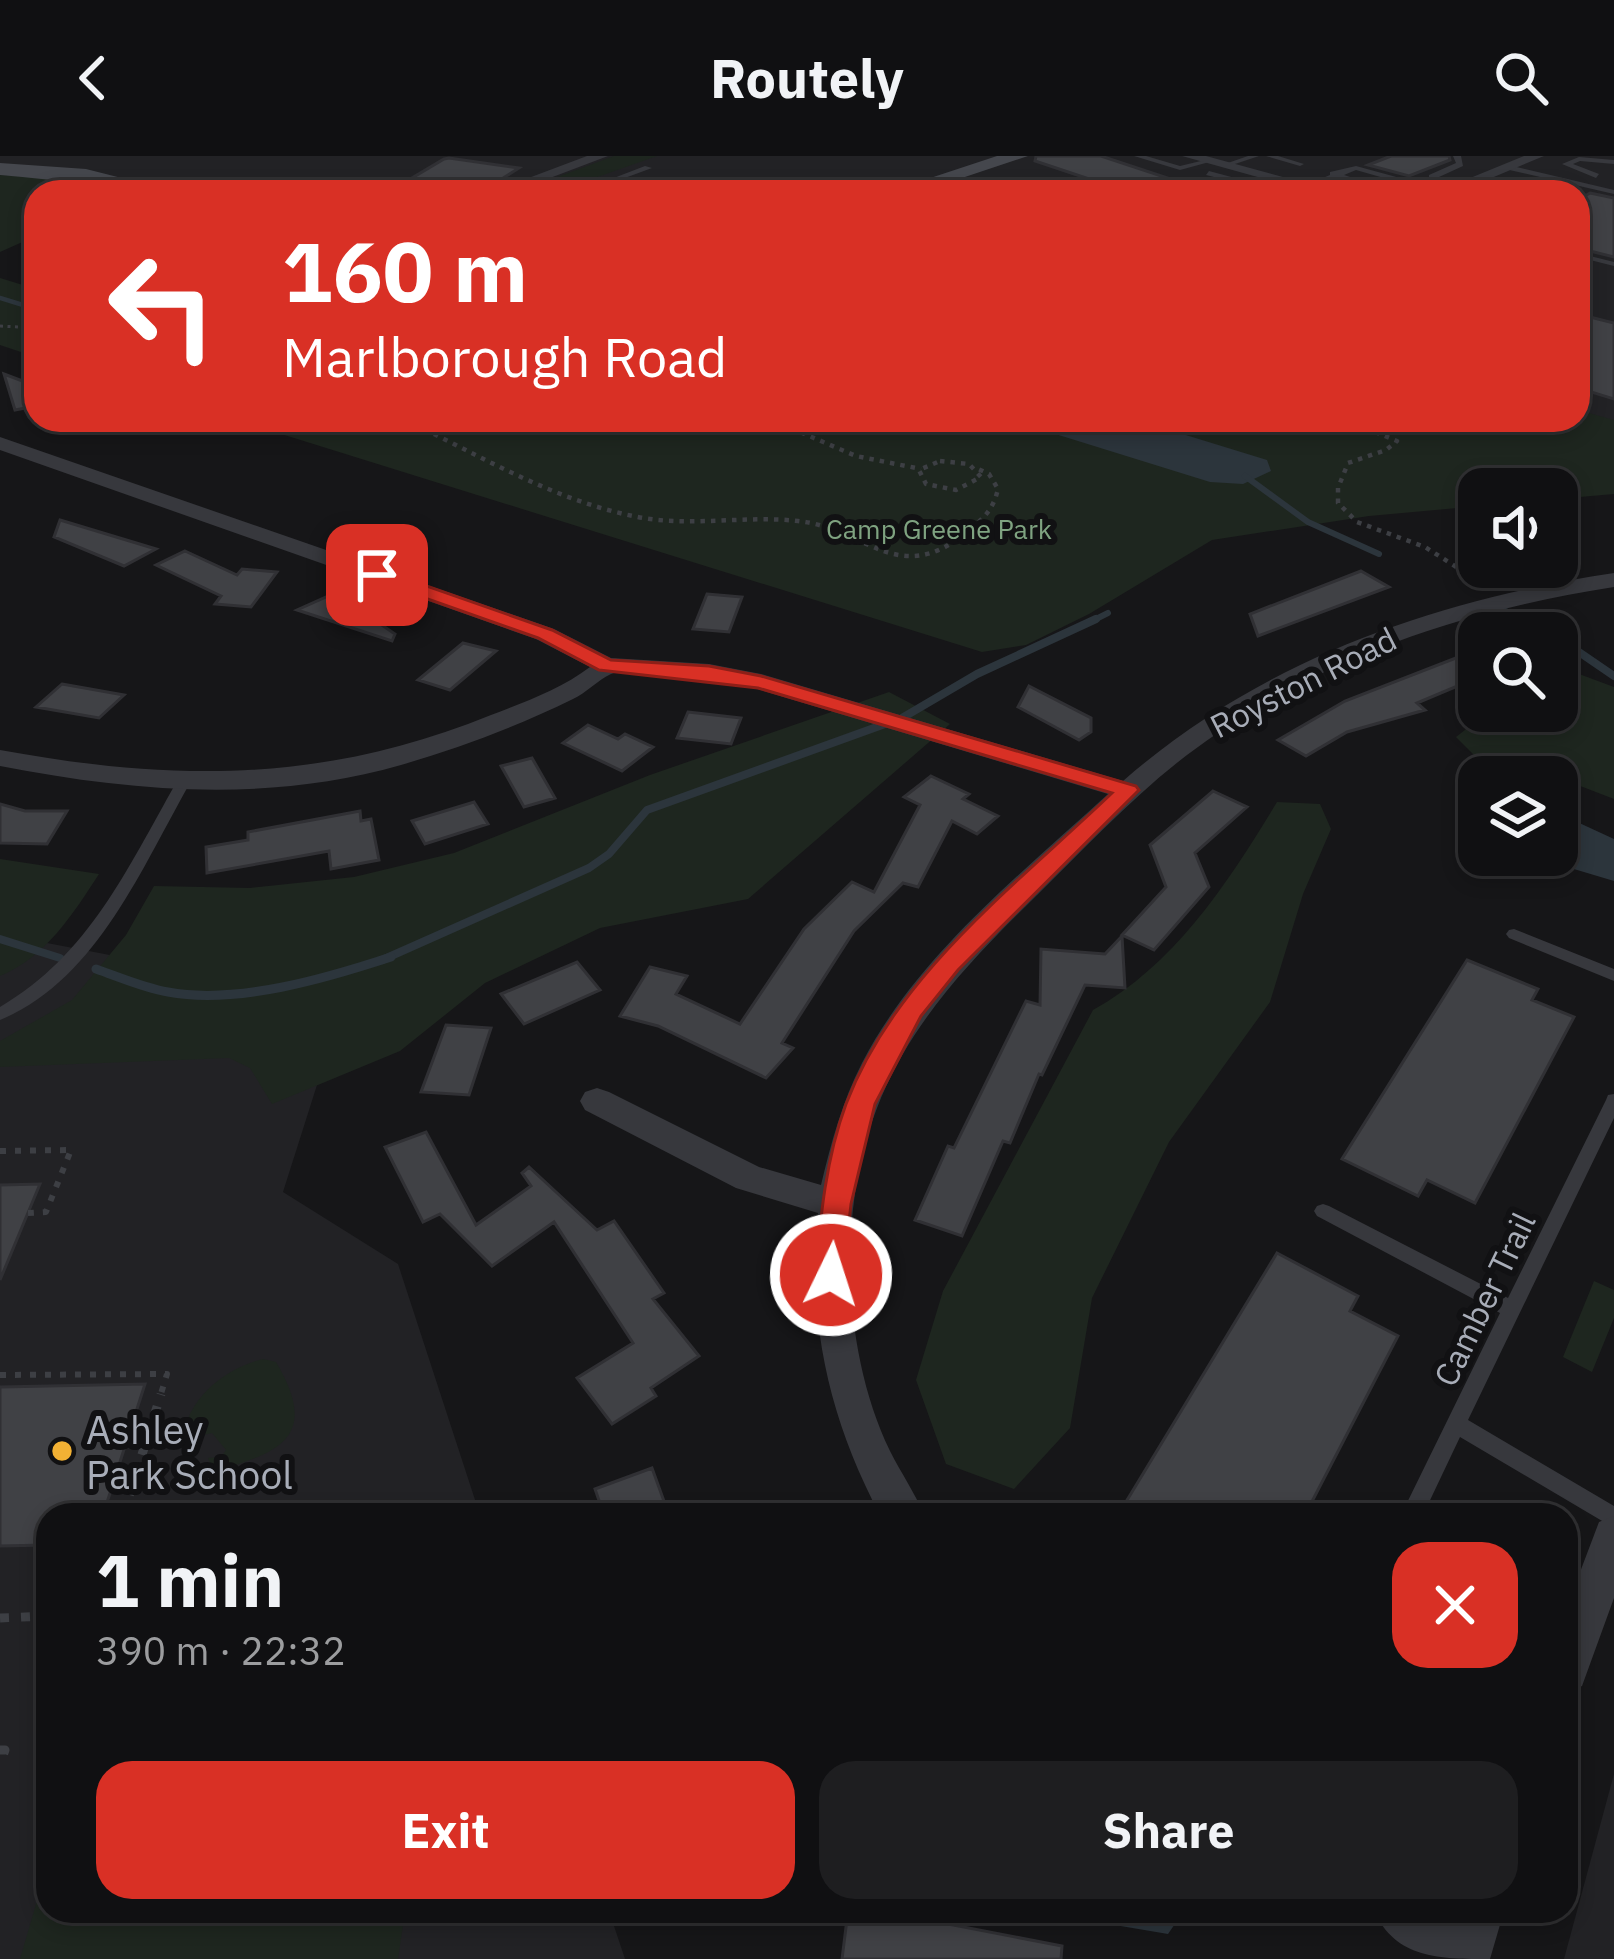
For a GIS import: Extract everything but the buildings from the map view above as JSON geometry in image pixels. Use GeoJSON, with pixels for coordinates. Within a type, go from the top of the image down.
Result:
{"type":"FeatureCollection","features":[{"type":"Feature","properties":{"kind":"street"},"geometry":{"type":"LineString","coordinates":[[533,180],[601,156]]}},
{"type":"Feature","properties":{"kind":"street"},"geometry":{"type":"LineString","coordinates":[[938,180],[1018,156]]}},
{"type":"Feature","properties":{"kind":"street"},"geometry":{"type":"LineString","coordinates":[[1470,180],[1510,162],[1538,156]]}},
{"type":"Feature","properties":{"kind":"street"},"geometry":{"type":"LineString","coordinates":[[1205,162],[1261,180]]}},
{"type":"Feature","properties":{"kind":"street"},"geometry":{"type":"LineString","coordinates":[[0,169],[110,180]]}},
{"type":"Feature","properties":{"kind":"street"},"geometry":{"type":"LineString","coordinates":[[0,443],[545,634],[606,665],[709,672],[761,682],[1128,790]]}},
{"type":"Feature","properties":{"kind":"street","name":"Royston Road"},"geometry":{"type":"LineString","coordinates":[[896,1503],[866,1448],[837,1348],[831,1275],[836,1204],[861,1104],[910,1010],[949,964],[1128,790],[1219,721],[1299,676],[1411,628],[1505,599],[1614,580]]}},
{"type":"Feature","properties":{"kind":"street"},"geometry":{"type":"LineString","coordinates":[[0,758],[107,778],[183,783],[292,781],[411,756],[487,728],[585,683],[606,665]]}},
{"type":"Feature","properties":{"kind":"street"},"geometry":{"type":"LineString","coordinates":[[597,1101],[748,1178],[836,1204]]}},
{"type":"Feature","properties":{"kind":"street"},"geometry":{"type":"LineString","coordinates":[[1578,1637],[1614,1538]]}},
{"type":"Feature","properties":{"kind":"street"},"geometry":{"type":"LineString","coordinates":[[1416,1923],[1462,1959],[1475,1923]]}},
{"type":"Feature","properties":{"kind":"lane"},"geometry":{"type":"LineString","coordinates":[[1138,156],[1180,168],[1255,156]]}},
{"type":"Feature","properties":{"kind":"lane"},"geometry":{"type":"LineString","coordinates":[[1270,156],[1300,164]]}},
{"type":"Feature","properties":{"kind":"lane"},"geometry":{"type":"LineString","coordinates":[[1436,180],[1432,177],[1460,164],[1457,156]]}},
{"type":"Feature","properties":{"kind":"lane"},"geometry":{"type":"LineString","coordinates":[[1610,163],[1579,159],[1567,164],[1580,173],[1614,178]]}},
{"type":"Feature","properties":{"kind":"lane"},"geometry":{"type":"LineString","coordinates":[[1205,162],[1242,180]]}},
{"type":"Feature","properties":{"kind":"lane"},"geometry":{"type":"LineString","coordinates":[[1510,162],[1572,180]]}},
{"type":"Feature","properties":{"kind":"lane"},"geometry":{"type":"LineString","coordinates":[[1610,163],[1575,163],[1579,169],[1614,178]]}},
{"type":"Feature","properties":{"kind":"lane"},"geometry":{"type":"LineString","coordinates":[[1596,173],[1590,166],[1610,163]]}},
{"type":"Feature","properties":{"kind":"lane"},"geometry":{"type":"LineString","coordinates":[[614,180],[648,168]]}},
{"type":"Feature","properties":{"kind":"lane"},"geometry":{"type":"LineString","coordinates":[[1313,180],[1356,168],[1406,180]]}},
{"type":"Feature","properties":{"kind":"lane"},"geometry":{"type":"LineString","coordinates":[[1332,174],[1352,180]]}},
{"type":"Feature","properties":{"kind":"lane"},"geometry":{"type":"LineString","coordinates":[[0,1014],[43,989],[80,953],[183,783]]}},
{"type":"Feature","properties":{"kind":"lane"},"geometry":{"type":"LineString","coordinates":[[1514,934],[1614,975]]}},
{"type":"Feature","properties":{"kind":"lane","name":"Camber Trail"},"geometry":{"type":"LineString","coordinates":[[1614,1100],[1456,1424],[1614,1517]]}},
{"type":"Feature","properties":{"kind":"lane"},"geometry":{"type":"LineString","coordinates":[[1323,1211],[1512,1310]]}},
{"type":"Feature","properties":{"kind":"lane"},"geometry":{"type":"LineString","coordinates":[[1418,1503],[1456,1424]]}},
{"type":"Feature","properties":{"kind":"path"},"geometry":{"type":"LineString","coordinates":[[431,432],[531,481],[635,517],[803,521],[893,556],[921,558],[961,537],[993,511],[998,489],[989,475],[976,468],[950,460],[921,469],[856,456],[800,432]]}},
{"type":"Feature","properties":{"kind":"path"},"geometry":{"type":"LineString","coordinates":[[1375,432],[1396,441],[1386,450],[1348,463],[1337,488],[1338,502],[1358,522],[1425,547],[1505,599]]}},
{"type":"Feature","properties":{"kind":"path"},"geometry":{"type":"LineString","coordinates":[[921,469],[920,480],[943,493],[979,482],[976,468]]}},
{"type":"Feature","properties":{"kind":"path"},"geometry":{"type":"LineString","coordinates":[[0,1151],[71,1150],[46,1212],[28,1213]]}},
{"type":"Feature","properties":{"kind":"path"},"geometry":{"type":"LineString","coordinates":[[0,1376],[167,1373],[127,1503]]}},
{"type":"Feature","properties":{"kind":"path"},"geometry":{"type":"LineString","coordinates":[[0,1618],[36,1616]]}},
{"type":"Feature","properties":{"kind":"path"},"geometry":{"type":"LineString","coordinates":[[0,1750],[5,1750],[0,1764]]}},
{"type":"Feature","properties":{"kind":"shaded area"},"geometry":{"type":"Polygon","coordinates":[[[0,156],[1012,156],[931,180],[106,180],[0,168],[0,156]]]}},
{"type":"Feature","properties":{"kind":"shaded area"},"geometry":{"type":"Polygon","coordinates":[[[1025,156],[1614,156],[1614,437],[1590,426],[1590,180],[944,180],[1025,156]]]}},
{"type":"Feature","properties":{"kind":"shaded area"},"geometry":{"type":"Polygon","coordinates":[[[1049,432],[1176,432],[1267,460],[1271,471],[1243,484],[1210,482],[1049,432]]]}},
{"type":"Feature","properties":{"kind":"shaded area"},"geometry":{"type":"Polygon","coordinates":[[[1578,822],[1614,839],[1614,881],[1578,870],[1578,822]]]}},
{"type":"Feature","properties":{"kind":"shaded area"},"geometry":{"type":"Polygon","coordinates":[[[0,934],[344,1000],[283,1192],[398,1264],[476,1503],[36,1503],[36,1923],[613,1923],[625,1959],[0,1959],[0,934]]]}},
{"type":"Feature","properties":{"kind":"shaded area"},"geometry":{"type":"Polygon","coordinates":[[[1614,1774],[1614,1959],[1564,1959],[1574,1923],[1578,1923],[1578,1907],[1614,1774]]]}},
{"type":"Feature","properties":{"kind":"shaded area"},"geometry":{"type":"Polygon","coordinates":[[[1103,1923],[1176,1923],[1168,1934],[1103,1923]]]}},
{"type":"Feature","properties":{"kind":"green space"},"geometry":{"type":"Polygon","coordinates":[[[614,156],[657,156],[589,180],[549,180],[614,156]]]}},
{"type":"Feature","properties":{"kind":"green space"},"geometry":{"type":"Polygon","coordinates":[[[0,175],[65,180],[24,180],[24,241],[0,252],[0,175]]]}},
{"type":"Feature","properties":{"kind":"green space"},"geometry":{"type":"Polygon","coordinates":[[[0,278],[24,285],[24,353],[0,345],[0,278]]]}},
{"type":"Feature","properties":{"kind":"green space","name":"Camp Greene Park"},"geometry":{"type":"Polygon","coordinates":[[[1590,413],[1614,420],[1614,494],[1578,497],[1578,468],[1458,468],[1458,508],[1212,540],[1089,614],[1026,645],[982,652],[275,432],[1590,432],[1590,413]]]}},
{"type":"Feature","properties":{"kind":"green space"},"geometry":{"type":"Polygon","coordinates":[[[1578,674],[1614,687],[1614,799],[1578,785],[1578,756],[1475,756],[1456,737],[1462,732],[1578,732],[1578,674]]]}},
{"type":"Feature","properties":{"kind":"green space"},"geometry":{"type":"Polygon","coordinates":[[[889,692],[950,724],[748,899],[600,928],[485,983],[400,1051],[272,1104],[250,1068],[229,1058],[0,1067],[0,1041],[72,1000],[126,935],[154,886],[250,888],[354,877],[454,853],[650,775],[889,692]]]}},
{"type":"Feature","properties":{"kind":"green space"},"geometry":{"type":"Polygon","coordinates":[[[1277,802],[1320,804],[1331,829],[1303,894],[1270,1002],[1169,1142],[1092,1298],[1070,1428],[1014,1489],[946,1464],[916,1380],[943,1291],[1093,1010],[1123,991],[1175,945],[1220,890],[1277,802]]]}},
{"type":"Feature","properties":{"kind":"green space"},"geometry":{"type":"Polygon","coordinates":[[[0,859],[99,874],[45,946],[0,976],[0,859]]]}},
{"type":"Feature","properties":{"kind":"green space"},"geometry":{"type":"Polygon","coordinates":[[[1594,1281],[1614,1290],[1614,1318],[1592,1372],[1563,1357],[1594,1281]]]}},
{"type":"Feature","properties":{"kind":"green space"},"geometry":{"type":"Polygon","coordinates":[[[263,1359],[276,1362],[289,1387],[294,1408],[287,1438],[258,1457],[214,1471],[208,1458],[221,1457],[226,1450],[212,1433],[183,1440],[191,1411],[222,1378],[263,1359]]]}},
{"type":"Feature","properties":{"kind":"green space"},"geometry":{"type":"Polygon","coordinates":[[[36,1904],[36,1923],[403,1923],[398,1959],[20,1959],[36,1904]]]}},
{"type":"Feature","properties":{"kind":"waterway"},"geometry":{"type":"LineString","coordinates":[[0,298],[24,305]]}},
{"type":"Feature","properties":{"kind":"waterway"},"geometry":{"type":"LineString","coordinates":[[1245,476],[1308,522],[1379,554]]}},
{"type":"Feature","properties":{"kind":"waterway"},"geometry":{"type":"LineString","coordinates":[[1497,607],[1507,612]]}},
{"type":"Feature","properties":{"kind":"waterway"},"geometry":{"type":"LineString","coordinates":[[1096,619],[1108,613]]}},
{"type":"Feature","properties":{"kind":"waterway"},"geometry":{"type":"LineString","coordinates":[[902,718],[977,674],[1096,619]]}},
{"type":"Feature","properties":{"kind":"waterway"},"geometry":{"type":"LineString","coordinates":[[1090,622],[1096,619]]}},
{"type":"Feature","properties":{"kind":"waterway"},"geometry":{"type":"LineString","coordinates":[[1578,651],[1614,676]]}},
{"type":"Feature","properties":{"kind":"waterway"},"geometry":{"type":"LineString","coordinates":[[384,959],[589,868],[609,854],[647,810],[885,724]]}},
{"type":"Feature","properties":{"kind":"waterway"},"geometry":{"type":"LineString","coordinates":[[0,939],[60,958]]}},
{"type":"Feature","properties":{"kind":"waterway"},"geometry":{"type":"LineString","coordinates":[[384,959],[391,957]]}},
{"type":"Feature","properties":{"kind":"waterway"},"geometry":{"type":"LineString","coordinates":[[96,969],[159,990],[223,995],[311,981],[384,959]]}},
{"type":"Feature","properties":{"kind":"place","name":"Ashley Park School"},"geometry":{"type":"Point","coordinates":[62,1451]}},
{"type":"Feature","properties":{"kind":"route"},"geometry":{"type":"LineString","coordinates":[[377,575],[576,646],[606,665],[709,672],[761,682],[1128,790],[949,964],[910,1010],[861,1104],[836,1204],[831,1275]]}}]}
